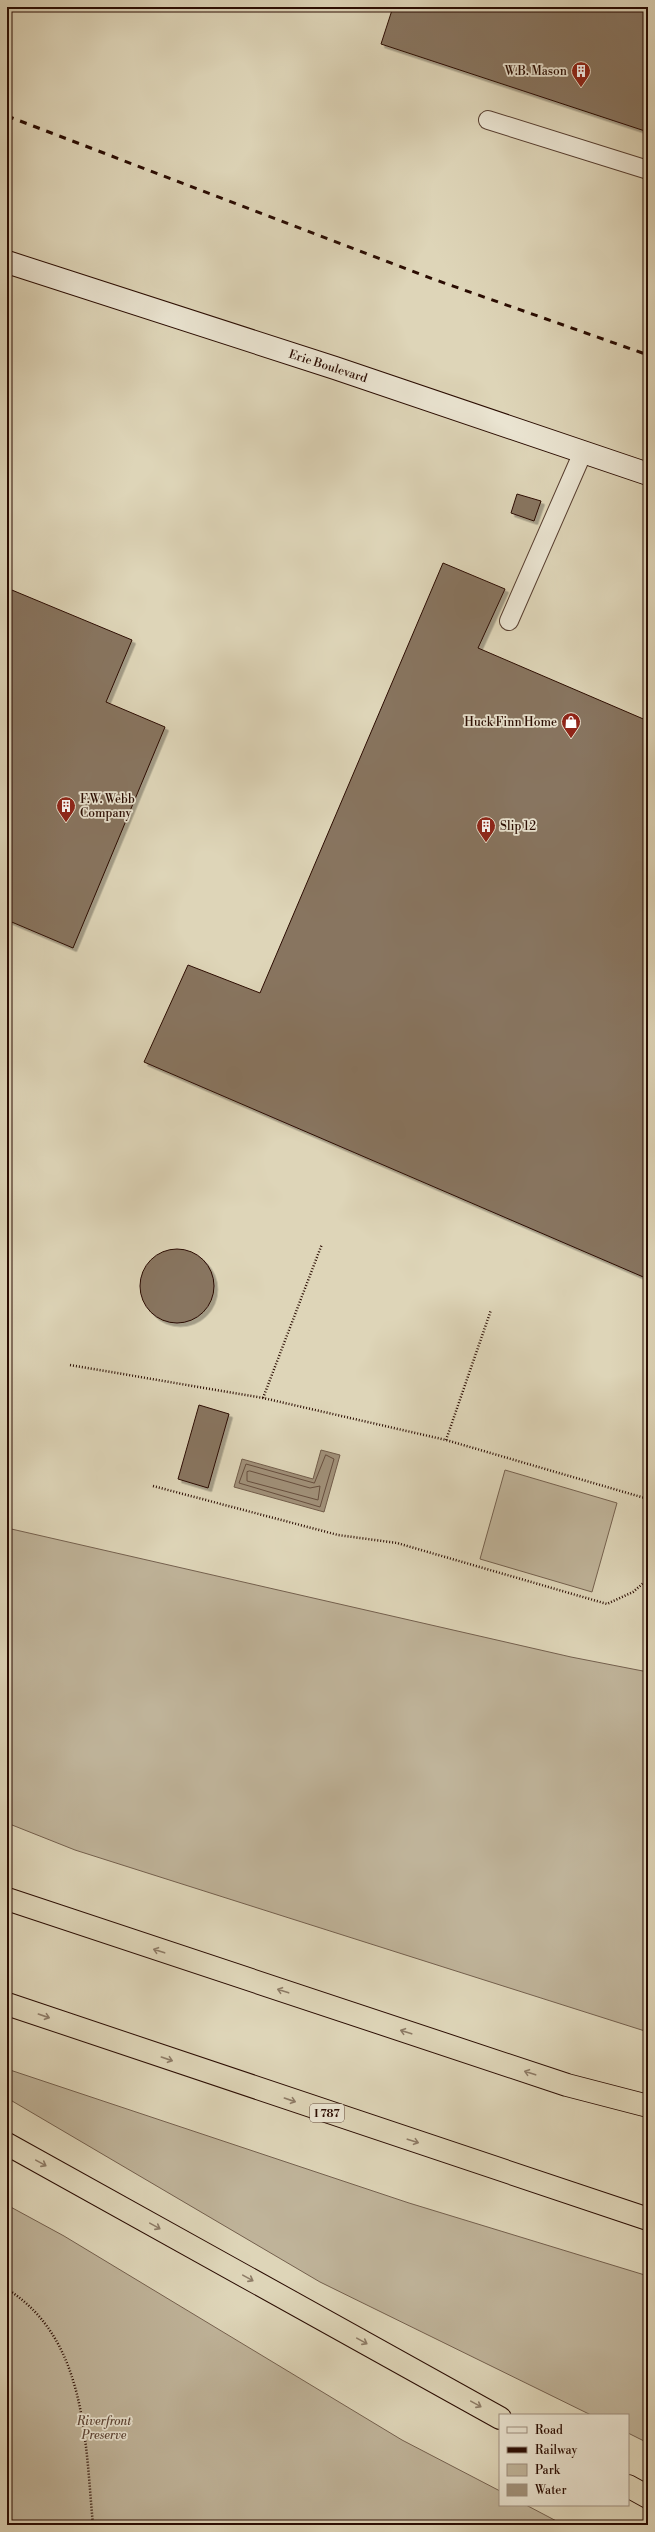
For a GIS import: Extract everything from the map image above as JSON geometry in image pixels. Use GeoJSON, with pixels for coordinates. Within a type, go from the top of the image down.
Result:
{"type":"FeatureCollection","features":[{"type":"Feature","properties":{"kind":"highway"},"geometry":{"type":"LineString","coordinates":[[7,1899],[567,2085],[648,2118]]}},
{"type":"Feature","properties":{"kind":"highway","name":"I 787"},"geometry":{"type":"LineString","coordinates":[[7,2004],[648,2219]]}},
{"type":"Feature","properties":{"kind":"highway"},"geometry":{"type":"LineString","coordinates":[[567,2085],[648,2106]]}},
{"type":"Feature","properties":{"kind":"highway"},"geometry":{"type":"LineString","coordinates":[[7,2144],[499,2417]]}},
{"type":"Feature","properties":{"kind":"highway"},"geometry":{"type":"LineString","coordinates":[[629,2487],[648,2497]]}},
{"type":"Feature","properties":{"kind":"street","name":"Erie Boulevard"},"geometry":{"type":"LineString","coordinates":[[7,262],[335,368],[648,474]]}},
{"type":"Feature","properties":{"kind":"lane"},"geometry":{"type":"LineString","coordinates":[[488,120],[648,170]]}},
{"type":"Feature","properties":{"kind":"lane"},"geometry":{"type":"LineString","coordinates":[[509,621],[583,452]]}},
{"type":"Feature","properties":{"kind":"path"},"geometry":{"type":"LineString","coordinates":[[263,1398],[322,1244]]}},
{"type":"Feature","properties":{"kind":"path"},"geometry":{"type":"LineString","coordinates":[[446,1440],[491,1310]]}},
{"type":"Feature","properties":{"kind":"path"},"geometry":{"type":"LineString","coordinates":[[70,1365],[263,1398],[446,1440],[648,1499]]}},
{"type":"Feature","properties":{"kind":"path"},"geometry":{"type":"LineString","coordinates":[[153,1486],[338,1535],[397,1543],[607,1604],[632,1592],[648,1579]]}},
{"type":"Feature","properties":{"kind":"path"},"geometry":{"type":"LineString","coordinates":[[7,2289],[41,2317],[54,2334],[66,2359],[81,2413],[93,2525]]}},
{"type":"Feature","properties":{"kind":"green space"},"geometry":{"type":"Polygon","coordinates":[[[505,1470],[617,1503],[592,1592],[480,1559],[505,1470]]]}},
{"type":"Feature","properties":{"kind":"green space"},"geometry":{"type":"Polygon","coordinates":[[[7,1528],[571,1657],[648,1672],[648,2032],[75,1850],[7,1823],[7,1528]]]}},
{"type":"Feature","properties":{"kind":"green space"},"geometry":{"type":"Polygon","coordinates":[[[7,2069],[409,2203],[648,2276],[648,2443],[629,2434],[629,2414],[589,2414],[320,2282],[7,2098],[7,2069]]]}},
{"type":"Feature","properties":{"kind":"green space","name":"Riverfront Preserve"},"geometry":{"type":"Polygon","coordinates":[[[7,2205],[64,2236],[402,2440],[499,2490],[499,2506],[528,2506],[564,2525],[7,2525],[7,2205]]]}},
{"type":"Feature","properties":{"kind":"water"},"geometry":{"type":"Polygon","coordinates":[[[321,1450],[340,1455],[324,1512],[234,1487],[242,1459],[313,1479],[321,1450]]]}},
{"type":"Feature","properties":{"kind":"building","name":"W.B. Mason"},"geometry":{"type":"Polygon","coordinates":[[[393,7],[648,7],[648,132],[381,44],[393,7]]]}},
{"type":"Feature","properties":{"kind":"building"},"geometry":{"type":"Polygon","coordinates":[[[517,494],[541,501],[534,521],[511,513],[517,494]]]}},
{"type":"Feature","properties":{"kind":"building","name":"Slip 12"},"geometry":{"type":"Polygon","coordinates":[[[443,563],[505,589],[478,648],[648,721],[648,1279],[144,1062],[188,965],[260,993],[443,563]]]}},
{"type":"Feature","properties":{"kind":"building","name":"F.W. Webb Company"},"geometry":{"type":"Polygon","coordinates":[[[7,588],[132,640],[106,702],[165,727],[73,948],[7,920],[7,588]]]}},
{"type":"Feature","properties":{"kind":"building"},"geometry":{"type":"Polygon","coordinates":[[[177,1249],[191,1252],[203,1260],[211,1272],[214,1286],[211,1300],[203,1312],[191,1320],[177,1323],[163,1320],[151,1312],[143,1300],[140,1286],[143,1272],[151,1260],[163,1252],[177,1249]]]}},
{"type":"Feature","properties":{"kind":"building"},"geometry":{"type":"Polygon","coordinates":[[[199,1405],[229,1414],[208,1488],[178,1479],[199,1405]]]}},
{"type":"Feature","properties":{"kind":"railway"},"geometry":{"type":"LineString","coordinates":[[7,116],[433,279],[648,355]]}},
{"type":"Feature","properties":{"kind":"place","name":"W.B. Mason"},"geometry":{"type":"Point","coordinates":[581,88]}},
{"type":"Feature","properties":{"kind":"place","name":"Huck Finn Home"},"geometry":{"type":"Point","coordinates":[571,739]}},
{"type":"Feature","properties":{"kind":"place","name":"F.W. Webb Company"},"geometry":{"type":"Point","coordinates":[66,823]}},
{"type":"Feature","properties":{"kind":"place","name":"Slip 12"},"geometry":{"type":"Point","coordinates":[486,843]}}]}
